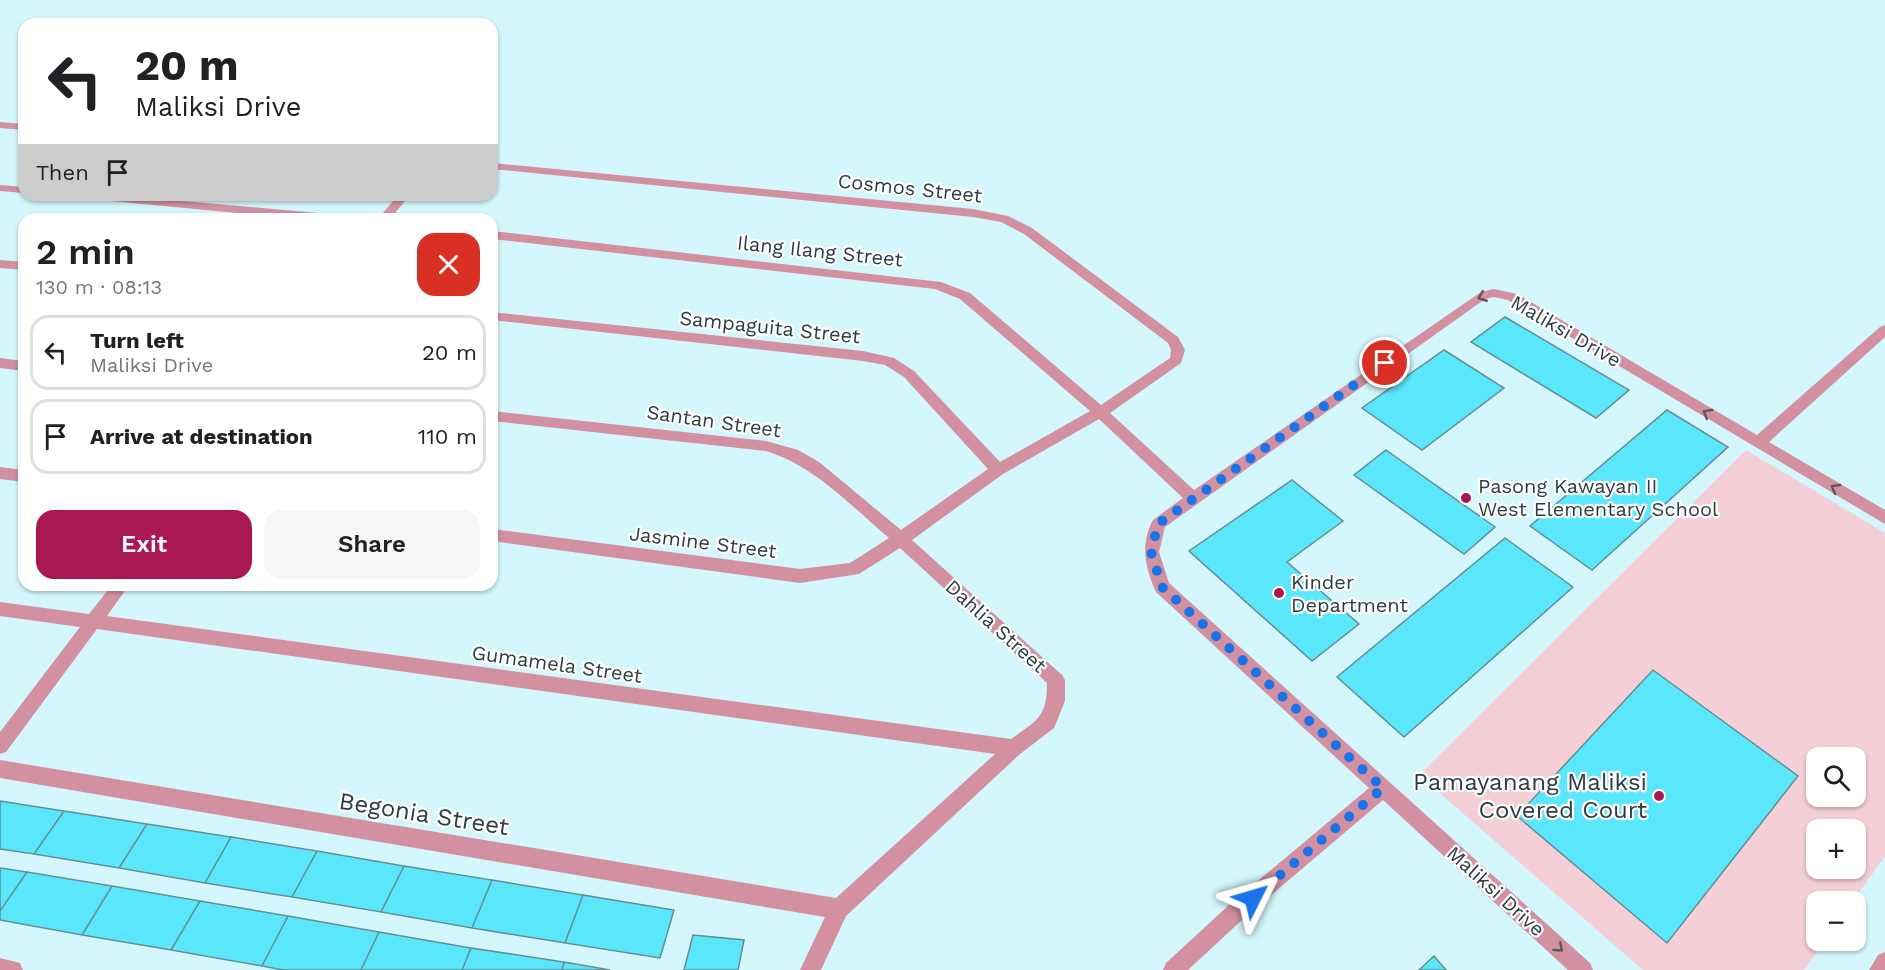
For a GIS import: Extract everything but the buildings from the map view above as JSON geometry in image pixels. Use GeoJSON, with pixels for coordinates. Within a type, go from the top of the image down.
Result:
{"type":"FeatureCollection","features":[{"type":"Feature","properties":{"kind":"street"},"geometry":{"type":"LineString","coordinates":[[0,125],[18,126]]}},
{"type":"Feature","properties":{"kind":"street","name":"Cosmos Street"},"geometry":{"type":"LineString","coordinates":[[498,167],[972,213],[1004,219],[1028,231],[1173,340],[1178,350],[1176,360],[1100,412]]}},
{"type":"Feature","properties":{"kind":"street"},"geometry":{"type":"LineString","coordinates":[[0,188],[18,190]]}},
{"type":"Feature","properties":{"kind":"street"},"geometry":{"type":"LineString","coordinates":[[144,201],[276,213]]}},
{"type":"Feature","properties":{"kind":"street"},"geometry":{"type":"LineString","coordinates":[[389,213],[399,201]]}},
{"type":"Feature","properties":{"kind":"street","name":"Ilang Ilang Street"},"geometry":{"type":"LineString","coordinates":[[498,236],[937,285],[965,296],[1100,412],[1194,499]]}},
{"type":"Feature","properties":{"kind":"street"},"geometry":{"type":"LineString","coordinates":[[0,264],[18,266]]}},
{"type":"Feature","properties":{"kind":"street","name":"Maliksi Drive"},"geometry":{"type":"LineString","coordinates":[[1583,970],[1162,587],[1151,552],[1158,524],[1481,296],[1494,293],[1512,297],[1885,518]]}},
{"type":"Feature","properties":{"kind":"street","name":"Sampaguita Street"},"geometry":{"type":"LineString","coordinates":[[498,317],[889,361],[909,374],[998,470]]}},
{"type":"Feature","properties":{"kind":"street"},"geometry":{"type":"LineString","coordinates":[[1758,443],[1885,330]]}},
{"type":"Feature","properties":{"kind":"street"},"geometry":{"type":"LineString","coordinates":[[0,363],[18,365]]}},
{"type":"Feature","properties":{"kind":"street"},"geometry":{"type":"LineString","coordinates":[[901,539],[998,470],[1100,412]]}},
{"type":"Feature","properties":{"kind":"street","name":"Santan Street"},"geometry":{"type":"LineString","coordinates":[[498,417],[766,446],[793,454],[814,466],[901,539]]}},
{"type":"Feature","properties":{"kind":"street"},"geometry":{"type":"LineString","coordinates":[[0,473],[18,475]]}},
{"type":"Feature","properties":{"kind":"street","name":"Jasmine Street"},"geometry":{"type":"LineString","coordinates":[[498,536],[800,576],[853,569],[901,539]]}},
{"type":"Feature","properties":{"kind":"street","name":"Dahlia Street"},"geometry":{"type":"LineString","coordinates":[[810,970],[839,909],[1014,748],[1048,722],[1056,701],[1056,680],[901,539]]}},
{"type":"Feature","properties":{"kind":"street"},"geometry":{"type":"LineString","coordinates":[[0,746],[117,591]]}},
{"type":"Feature","properties":{"kind":"street","name":"Gumamela Street"},"geometry":{"type":"LineString","coordinates":[[0,609],[1014,748]]}},
{"type":"Feature","properties":{"kind":"street","name":"Begonia Street"},"geometry":{"type":"LineString","coordinates":[[0,769],[839,909]]}},
{"type":"Feature","properties":{"kind":"street"},"geometry":{"type":"LineString","coordinates":[[1173,970],[1236,912],[1383,788]]}},
{"type":"Feature","properties":{"kind":"street"},"geometry":{"type":"LineString","coordinates":[[1879,970],[1885,962]]}},
{"type":"Feature","properties":{"kind":"street"},"geometry":{"type":"LineString","coordinates":[[0,968],[13,970]]}},
{"type":"Feature","properties":{"kind":"shaded area"},"geometry":{"type":"Polygon","coordinates":[[[1746,450],[1885,533],[1885,856],[1860,891],[1806,891],[1806,951],[1818,951],[1804,970],[1643,970],[1419,775],[1746,450]]]}},
{"type":"Feature","properties":{"kind":"place","name":"Pasong Kawayan II West Elementary School"},"geometry":{"type":"Point","coordinates":[1466,498]}},
{"type":"Feature","properties":{"kind":"place","name":"Kinder Department"},"geometry":{"type":"Point","coordinates":[1279,593]}},
{"type":"Feature","properties":{"kind":"place","name":"Pamayanang Maliksi Covered Court"},"geometry":{"type":"Point","coordinates":[1659,796]}},
{"type":"Feature","properties":{"kind":"route"},"geometry":{"type":"LineString","coordinates":[[1253,898],[1383,788],[1162,587],[1151,552],[1158,524],[1385,363]]}}]}
